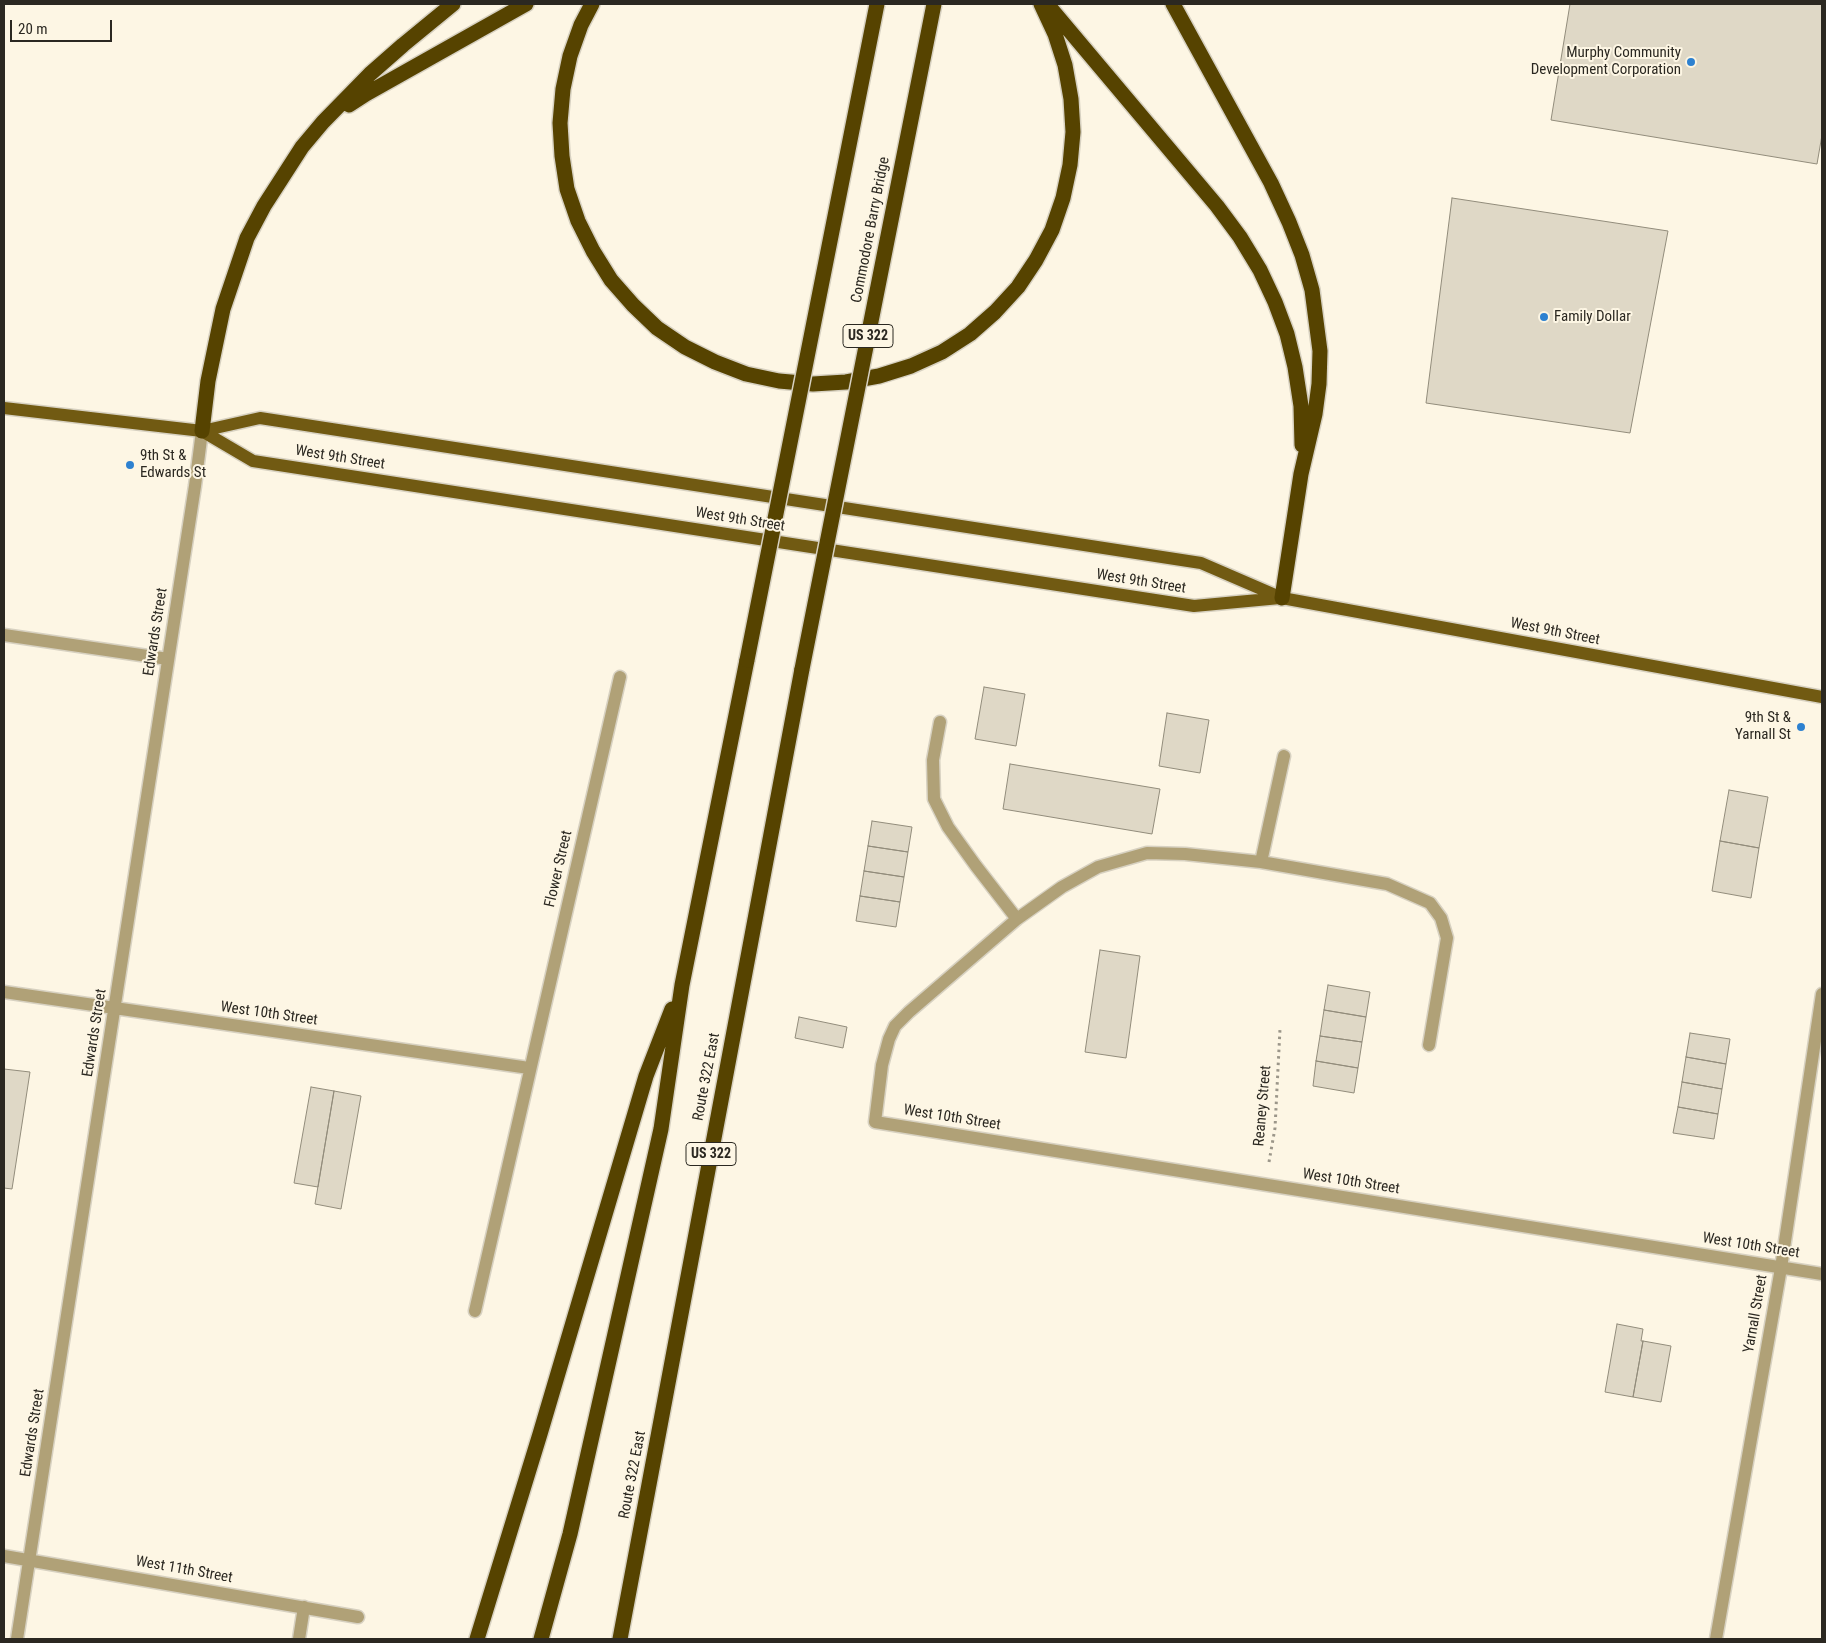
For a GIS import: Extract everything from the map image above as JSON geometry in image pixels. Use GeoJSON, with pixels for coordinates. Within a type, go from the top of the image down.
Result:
{"type":"FeatureCollection","features":[{"type":"Feature","properties":{"kind":"highway"},"geometry":{"type":"LineString","coordinates":[[202,431],[208,380],[222,309],[246,238],[264,206],[302,147],[323,122],[370,74],[402,45],[453,4]]}},
{"type":"Feature","properties":{"kind":"highway"},"geometry":{"type":"LineString","coordinates":[[323,122],[366,94],[526,4]]}},
{"type":"Feature","properties":{"kind":"highway"},"geometry":{"type":"LineString","coordinates":[[592,4],[581,25],[570,56],[563,89],[560,123],[562,156],[568,189],[578,221],[593,251],[611,280],[633,305],[657,328],[685,347],[715,362],[746,374],[779,381],[812,384],[846,382],[879,376],[911,366],[942,352],[970,334],[995,312],[1018,287],[1036,260],[1052,230],[1063,198],[1070,166],[1073,132],[1071,99],[1065,65],[1055,34],[1041,4]]}},
{"type":"Feature","properties":{"kind":"highway"},"geometry":{"type":"LineString","coordinates":[[541,1639],[570,1534],[661,1129],[682,985],[877,4]]}},
{"type":"Feature","properties":{"kind":"highway","name":"Commodore Barry Bridge"},"geometry":{"type":"LineString","coordinates":[[802,669],[934,4]]}},
{"type":"Feature","properties":{"kind":"highway"},"geometry":{"type":"LineString","coordinates":[[1047,4],[1216,206],[1240,237],[1260,270],[1275,302],[1295,367],[1301,406],[1303,441],[1301,474]]}},
{"type":"Feature","properties":{"kind":"highway"},"geometry":{"type":"LineString","coordinates":[[1173,4],[1270,183],[1289,222],[1302,255],[1312,290],[1320,351],[1320,384],[1301,474],[1282,598]]}},
{"type":"Feature","properties":{"kind":"highway","name":"Route 322 East"},"geometry":{"type":"LineString","coordinates":[[620,1639],[802,669]]}},
{"type":"Feature","properties":{"kind":"highway"},"geometry":{"type":"LineString","coordinates":[[476,1639],[543,1424],[646,1076],[682,985]]}},
{"type":"Feature","properties":{"kind":"main road","name":"West 9th Street"},"geometry":{"type":"LineString","coordinates":[[4,408],[202,431],[260,418],[1201,563],[1282,598],[1822,698]]}},
{"type":"Feature","properties":{"kind":"main road","name":"West 9th Street"},"geometry":{"type":"LineString","coordinates":[[202,431],[253,461],[1194,606],[1282,598]]}},
{"type":"Feature","properties":{"kind":"street","name":"Edwards Street"},"geometry":{"type":"LineString","coordinates":[[17,1639],[115,1009],[202,431]]}},
{"type":"Feature","properties":{"kind":"street"},"geometry":{"type":"LineString","coordinates":[[4,635],[168,659]]}},
{"type":"Feature","properties":{"kind":"street","name":"Flower Street"},"geometry":{"type":"LineString","coordinates":[[475,1312],[529,1068],[620,677]]}},
{"type":"Feature","properties":{"kind":"street"},"geometry":{"type":"LineString","coordinates":[[940,722],[933,760],[934,799],[948,827],[1017,919],[1062,886],[1098,867],[1147,853],[1186,854],[1261,862],[1387,884],[1430,903],[1442,918],[1447,938],[1429,1045]]}},
{"type":"Feature","properties":{"kind":"street"},"geometry":{"type":"LineString","coordinates":[[1261,862],[1284,756]]}},
{"type":"Feature","properties":{"kind":"street","name":"West 10th Street"},"geometry":{"type":"LineString","coordinates":[[1017,919],[895,1026],[882,1065],[875,1122],[1822,1274]]}},
{"type":"Feature","properties":{"kind":"street","name":"West 10th Street"},"geometry":{"type":"LineString","coordinates":[[4,992],[529,1068]]}},
{"type":"Feature","properties":{"kind":"street","name":"Yarnall Street"},"geometry":{"type":"LineString","coordinates":[[1716,1639],[1780,1268],[1822,1002]]}},
{"type":"Feature","properties":{"kind":"street","name":"West 11th Street"},"geometry":{"type":"LineString","coordinates":[[4,1556],[358,1617]]}},
{"type":"Feature","properties":{"kind":"street"},"geometry":{"type":"LineString","coordinates":[[299,1639],[304,1607]]}},
{"type":"Feature","properties":{"kind":"path","name":"Reaney Street"},"geometry":{"type":"LineString","coordinates":[[1264,1184],[1275,1128],[1280,1028]]}},
{"type":"Feature","properties":{"kind":"building","name":"Murphy Community Development Corporation"},"geometry":{"type":"Polygon","coordinates":[[[1570,4],[1822,4],[1822,135],[1817,164],[1551,120],[1570,4]]]}},
{"type":"Feature","properties":{"kind":"building","name":"Family Dollar"},"geometry":{"type":"Polygon","coordinates":[[[1452,198],[1668,231],[1630,433],[1426,403],[1452,198]]]}},
{"type":"Feature","properties":{"kind":"building"},"geometry":{"type":"Polygon","coordinates":[[[984,687],[1025,694],[1016,746],[975,739],[984,687]]]}},
{"type":"Feature","properties":{"kind":"building"},"geometry":{"type":"Polygon","coordinates":[[[1167,713],[1209,720],[1200,773],[1159,766],[1167,713]]]}},
{"type":"Feature","properties":{"kind":"building"},"geometry":{"type":"Polygon","coordinates":[[[1010,764],[1160,789],[1152,834],[1003,809],[1010,764]]]}},
{"type":"Feature","properties":{"kind":"building"},"geometry":{"type":"Polygon","coordinates":[[[1729,790],[1768,797],[1759,848],[1720,841],[1729,790]]]}},
{"type":"Feature","properties":{"kind":"building"},"geometry":{"type":"Polygon","coordinates":[[[872,821],[912,827],[908,852],[868,846],[872,821]]]}},
{"type":"Feature","properties":{"kind":"building"},"geometry":{"type":"Polygon","coordinates":[[[1720,841],[1759,848],[1751,898],[1712,891],[1720,841]]]}},
{"type":"Feature","properties":{"kind":"building"},"geometry":{"type":"Polygon","coordinates":[[[868,846],[908,852],[904,877],[864,871],[868,846]]]}},
{"type":"Feature","properties":{"kind":"building"},"geometry":{"type":"Polygon","coordinates":[[[864,871],[904,877],[900,902],[860,896],[864,871]]]}},
{"type":"Feature","properties":{"kind":"building"},"geometry":{"type":"Polygon","coordinates":[[[860,896],[900,902],[896,927],[856,921],[860,896]]]}},
{"type":"Feature","properties":{"kind":"building"},"geometry":{"type":"Polygon","coordinates":[[[1100,950],[1140,956],[1126,1058],[1085,1052],[1100,950]]]}},
{"type":"Feature","properties":{"kind":"building"},"geometry":{"type":"Polygon","coordinates":[[[1328,985],[1370,992],[1366,1017],[1324,1010],[1328,985]]]}},
{"type":"Feature","properties":{"kind":"building"},"geometry":{"type":"Polygon","coordinates":[[[1324,1010],[1366,1017],[1362,1042],[1320,1036],[1324,1010]]]}},
{"type":"Feature","properties":{"kind":"building"},"geometry":{"type":"Polygon","coordinates":[[[799,1017],[847,1027],[843,1048],[795,1038],[799,1017]]]}},
{"type":"Feature","properties":{"kind":"building"},"geometry":{"type":"Polygon","coordinates":[[[1690,1033],[1730,1039],[1726,1064],[1686,1057],[1690,1033]]]}},
{"type":"Feature","properties":{"kind":"building"},"geometry":{"type":"Polygon","coordinates":[[[1320,1036],[1362,1042],[1358,1068],[1316,1061],[1320,1036]]]}},
{"type":"Feature","properties":{"kind":"building"},"geometry":{"type":"Polygon","coordinates":[[[1686,1057],[1726,1064],[1722,1089],[1682,1082],[1686,1057]]]}},
{"type":"Feature","properties":{"kind":"building"},"geometry":{"type":"Polygon","coordinates":[[[1316,1061],[1358,1068],[1354,1093],[1313,1086],[1316,1061]]]}},
{"type":"Feature","properties":{"kind":"building"},"geometry":{"type":"Polygon","coordinates":[[[4,1069],[30,1072],[12,1189],[4,1188],[4,1069]]]}},
{"type":"Feature","properties":{"kind":"building"},"geometry":{"type":"Polygon","coordinates":[[[1682,1082],[1722,1089],[1718,1114],[1678,1107],[1682,1082]]]}},
{"type":"Feature","properties":{"kind":"building"},"geometry":{"type":"Polygon","coordinates":[[[311,1087],[334,1091],[318,1187],[294,1183],[311,1087]]]}},
{"type":"Feature","properties":{"kind":"building"},"geometry":{"type":"Polygon","coordinates":[[[334,1091],[361,1096],[341,1209],[315,1204],[334,1091]]]}},
{"type":"Feature","properties":{"kind":"building"},"geometry":{"type":"Polygon","coordinates":[[[1678,1107],[1718,1114],[1714,1139],[1673,1133],[1678,1107]]]}},
{"type":"Feature","properties":{"kind":"building"},"geometry":{"type":"Polygon","coordinates":[[[1617,1324],[1643,1329],[1641,1341],[1643,1341],[1633,1397],[1605,1392],[1617,1324]]]}},
{"type":"Feature","properties":{"kind":"building"},"geometry":{"type":"Polygon","coordinates":[[[1643,1341],[1671,1346],[1661,1402],[1633,1397],[1643,1341]]]}},
{"type":"Feature","properties":{"kind":"place","name":"Murphy Community Development Corporation"},"geometry":{"type":"Point","coordinates":[1691,62]}},
{"type":"Feature","properties":{"kind":"place","name":"Family Dollar"},"geometry":{"type":"Point","coordinates":[1544,317]}},
{"type":"Feature","properties":{"kind":"place","name":"9th St & Edwards St"},"geometry":{"type":"Point","coordinates":[130,465]}},
{"type":"Feature","properties":{"kind":"place","name":"9th St & Yarnall St"},"geometry":{"type":"Point","coordinates":[1801,727]}}]}
